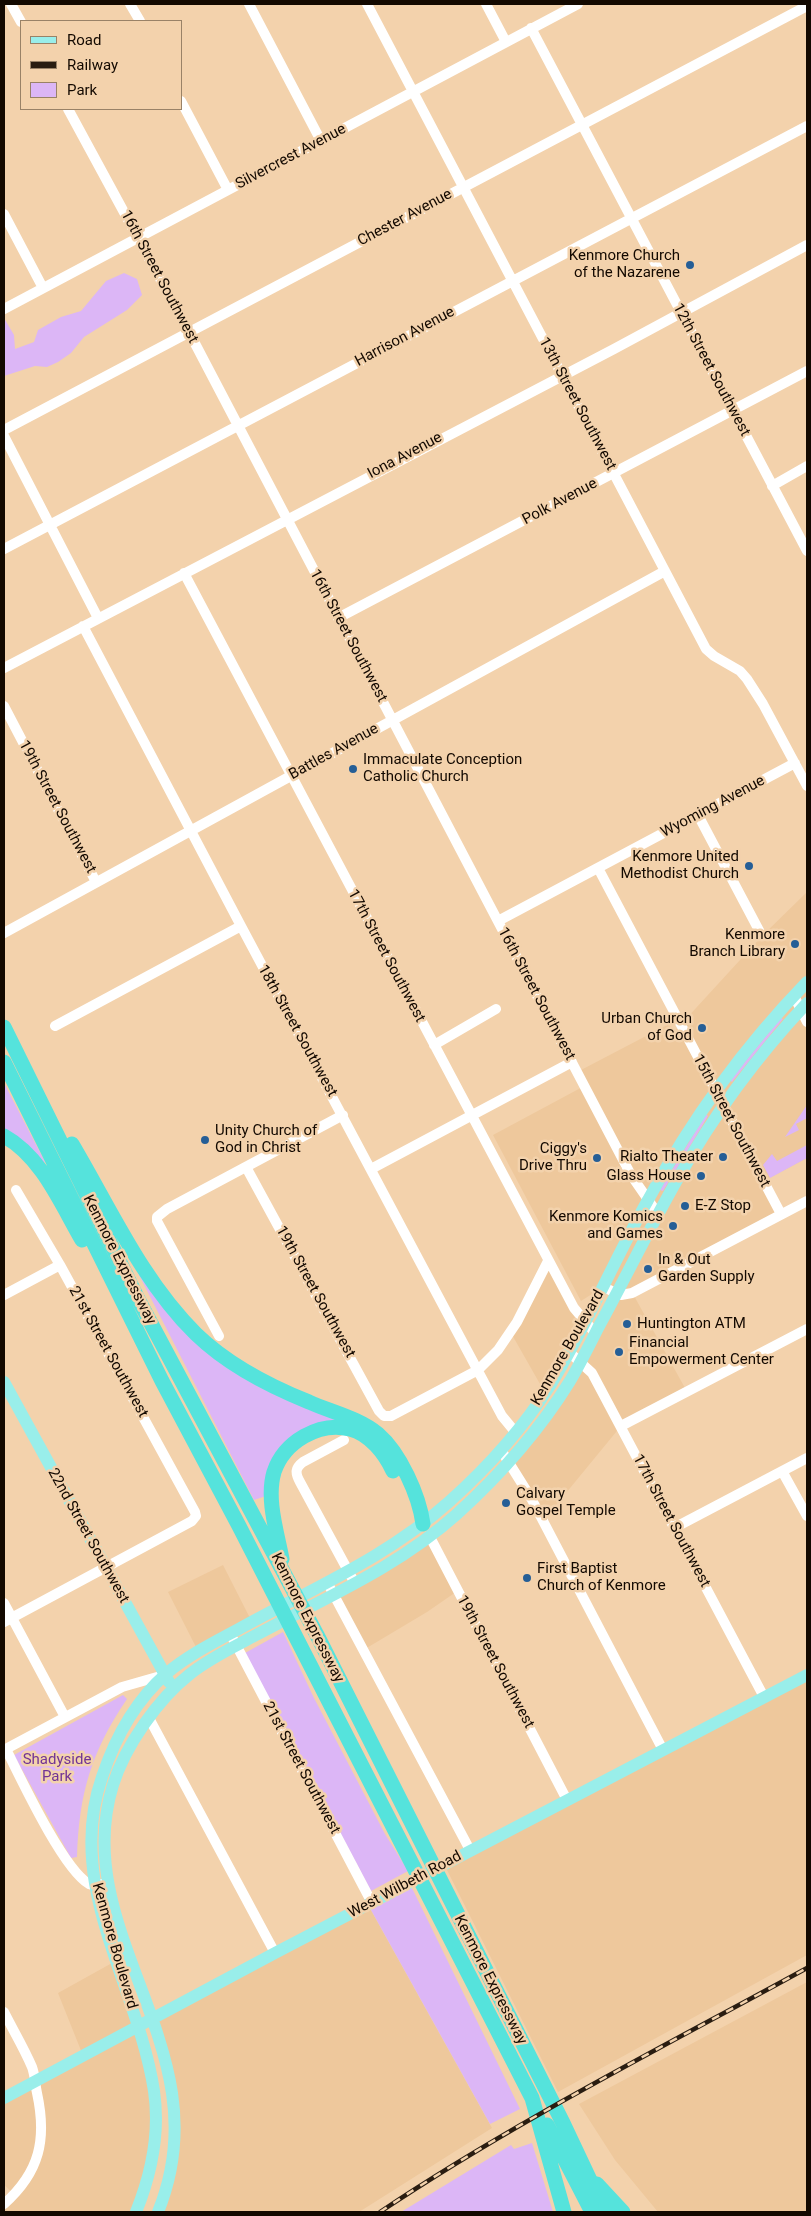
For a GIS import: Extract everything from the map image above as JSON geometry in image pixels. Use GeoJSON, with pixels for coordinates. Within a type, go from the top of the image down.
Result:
{"type":"FeatureCollection","features":[{"type":"Feature","properties":{"kind":"highway","name":"Kenmore Expressway"},"geometry":{"type":"LineString","coordinates":[[4,1027],[138,1299],[317,1635],[563,2123],[605,2212]]}},
{"type":"Feature","properties":{"kind":"highway"},"geometry":{"type":"LineString","coordinates":[[16,1052],[84,1164],[134,1254],[182,1319],[210,1346],[247,1372],[293,1395],[363,1424],[377,1433],[390,1446],[402,1467],[420,1505],[426,1530]]}},
{"type":"Feature","properties":{"kind":"highway","name":"Kenmore Expressway"},"geometry":{"type":"LineString","coordinates":[[4,1062],[162,1381],[267,1581],[532,2098],[546,2133]]}},
{"type":"Feature","properties":{"kind":"highway"},"geometry":{"type":"LineString","coordinates":[[4,1136],[18,1146],[44,1175],[162,1381]]}},
{"type":"Feature","properties":{"kind":"highway"},"geometry":{"type":"LineString","coordinates":[[284,1573],[272,1506],[271,1490],[274,1472],[287,1450],[312,1432],[336,1428],[351,1429],[377,1446],[390,1464],[411,1510],[426,1530]]}},
{"type":"Feature","properties":{"kind":"highway"},"geometry":{"type":"LineString","coordinates":[[546,2133],[564,2212]]}},
{"type":"Feature","properties":{"kind":"highway"},"geometry":{"type":"LineString","coordinates":[[546,2133],[592,2212]]}},
{"type":"Feature","properties":{"kind":"highway"},"geometry":{"type":"LineString","coordinates":[[586,2171],[623,2212]]}},
{"type":"Feature","properties":{"kind":"main road","name":"Kenmore Boulevard"},"geometry":{"type":"LineString","coordinates":[[136,2212],[148,2177],[155,2122],[154,2089],[137,2027],[103,1922],[101,1883],[103,1850],[107,1811],[117,1773],[149,1718],[174,1688],[192,1672],[236,1646],[355,1584],[402,1556],[516,1433],[549,1386],[569,1352],[647,1200],[715,1092],[744,1052],[807,982]]}},
{"type":"Feature","properties":{"kind":"main road","name":"Kenmore Boulevard"},"geometry":{"type":"LineString","coordinates":[[158,2212],[166,2189],[173,2154],[174,2112],[171,2088],[152,2019],[101,1883],[91,1838],[95,1800],[101,1779],[122,1728],[164,1676],[204,1648],[348,1571],[402,1539],[426,1530],[456,1515],[508,1462],[542,1423],[580,1362],[658,1214],[689,1159],[723,1106],[763,1053],[804,1006]]}},
{"type":"Feature","properties":{"kind":"main road","name":"22nd Street Southwest"},"geometry":{"type":"LineString","coordinates":[[4,1382],[164,1676],[174,1688]]}},
{"type":"Feature","properties":{"kind":"main road","name":"West Wilbeth Road"},"geometry":{"type":"LineString","coordinates":[[4,2098],[470,1850],[807,1674]]}},
{"type":"Feature","properties":{"kind":"street"},"geometry":{"type":"LineString","coordinates":[[11,4],[20,20]]}},
{"type":"Feature","properties":{"kind":"street"},"geometry":{"type":"LineString","coordinates":[[130,4],[139,20]]}},
{"type":"Feature","properties":{"kind":"street"},"geometry":{"type":"LineString","coordinates":[[249,4],[321,141]]}},
{"type":"Feature","properties":{"kind":"street","name":"13th Street Southwest"},"geometry":{"type":"LineString","coordinates":[[367,4],[706,649],[740,672],[747,679],[763,704],[807,786]]}},
{"type":"Feature","properties":{"kind":"street"},"geometry":{"type":"LineString","coordinates":[[486,4],[506,42]]}},
{"type":"Feature","properties":{"kind":"street","name":"Silvercrest Avenue"},"geometry":{"type":"LineString","coordinates":[[4,309],[578,4]]}},
{"type":"Feature","properties":{"kind":"street","name":"Chester Avenue"},"geometry":{"type":"LineString","coordinates":[[4,430],[807,6]]}},
{"type":"Feature","properties":{"kind":"street","name":"12th Street Southwest"},"geometry":{"type":"LineString","coordinates":[[531,28],[772,486],[804,540],[807,551]]}},
{"type":"Feature","properties":{"kind":"street"},"geometry":{"type":"LineString","coordinates":[[182,102],[228,190]]}},
{"type":"Feature","properties":{"kind":"street","name":"16th Street Southwest"},"geometry":{"type":"LineString","coordinates":[[69,110],[189,332],[631,1175],[658,1214]]}},
{"type":"Feature","properties":{"kind":"street","name":"Harrison Avenue"},"geometry":{"type":"LineString","coordinates":[[4,549],[807,126]]}},
{"type":"Feature","properties":{"kind":"street"},"geometry":{"type":"LineString","coordinates":[[4,214],[43,288]]}},
{"type":"Feature","properties":{"kind":"street","name":"Iona Avenue"},"geometry":{"type":"LineString","coordinates":[[4,668],[807,245]]}},
{"type":"Feature","properties":{"kind":"street","name":"Polk Avenue"},"geometry":{"type":"LineString","coordinates":[[338,618],[807,371]]}},
{"type":"Feature","properties":{"kind":"street"},"geometry":{"type":"LineString","coordinates":[[4,436],[98,618]]}},
{"type":"Feature","properties":{"kind":"street"},"geometry":{"type":"LineString","coordinates":[[772,486],[807,466]]}},
{"type":"Feature","properties":{"kind":"street","name":"Battles Avenue"},"geometry":{"type":"LineString","coordinates":[[4,933],[665,571]]}},
{"type":"Feature","properties":{"kind":"street","name":"17th Street Southwest"},"geometry":{"type":"LineString","coordinates":[[184,573],[548,1261],[574,1308],[595,1333]]}},
{"type":"Feature","properties":{"kind":"street","name":"18th Street Southwest"},"geometry":{"type":"LineString","coordinates":[[83,626],[502,1416],[516,1433]]}},
{"type":"Feature","properties":{"kind":"street","name":"19th Street Southwest"},"geometry":{"type":"LineString","coordinates":[[4,706],[96,882]]}},
{"type":"Feature","properties":{"kind":"street","name":"Wyoming Avenue"},"geometry":{"type":"LineString","coordinates":[[498,921],[795,763]]}},
{"type":"Feature","properties":{"kind":"street"},"geometry":{"type":"LineString","coordinates":[[698,815],[762,936]]}},
{"type":"Feature","properties":{"kind":"street","name":"15th Street Southwest"},"geometry":{"type":"LineString","coordinates":[[598,868],[715,1092],[782,1214]]}},
{"type":"Feature","properties":{"kind":"street"},"geometry":{"type":"LineString","coordinates":[[55,1026],[241,926]]}},
{"type":"Feature","properties":{"kind":"street"},"geometry":{"type":"LineString","coordinates":[[794,996],[804,1006],[807,1022]]}},
{"type":"Feature","properties":{"kind":"street"},"geometry":{"type":"LineString","coordinates":[[434,1045],[496,1009]]}},
{"type":"Feature","properties":{"kind":"street"},"geometry":{"type":"LineString","coordinates":[[372,1169],[572,1062]]}},
{"type":"Feature","properties":{"kind":"street"},"geometry":{"type":"LineString","coordinates":[[219,1336],[157,1221],[157,1217],[343,1115]]}},
{"type":"Feature","properties":{"kind":"street","name":"19th Street Southwest"},"geometry":{"type":"LineString","coordinates":[[246,1167],[384,1416],[391,1416],[478,1370]]}},
{"type":"Feature","properties":{"kind":"street","name":"21st Street Southwest"},"geometry":{"type":"LineString","coordinates":[[16,1190],[60,1265],[196,1516],[192,1521],[105,1568]]}},
{"type":"Feature","properties":{"kind":"street"},"geometry":{"type":"LineString","coordinates":[[603,1287],[621,1295],[632,1293],[807,1201]]}},
{"type":"Feature","properties":{"kind":"street"},"geometry":{"type":"LineString","coordinates":[[478,1370],[498,1350],[517,1322],[548,1261]]}},
{"type":"Feature","properties":{"kind":"street"},"geometry":{"type":"LineString","coordinates":[[4,1295],[60,1265]]}},
{"type":"Feature","properties":{"kind":"street"},"geometry":{"type":"LineString","coordinates":[[620,1426],[807,1328]]}},
{"type":"Feature","properties":{"kind":"street","name":"17th Street Southwest"},"geometry":{"type":"LineString","coordinates":[[569,1352],[592,1373],[764,1697]]}},
{"type":"Feature","properties":{"kind":"street"},"geometry":{"type":"LineString","coordinates":[[344,1440],[304,1462],[298,1466],[296,1471],[300,1482],[355,1584]]}},
{"type":"Feature","properties":{"kind":"street"},"geometry":{"type":"LineString","coordinates":[[501,1450],[531,1498],[663,1750]]}},
{"type":"Feature","properties":{"kind":"street"},"geometry":{"type":"LineString","coordinates":[[674,1528],[807,1458]]}},
{"type":"Feature","properties":{"kind":"street"},"geometry":{"type":"LineString","coordinates":[[782,1471],[807,1516]]}},
{"type":"Feature","properties":{"kind":"street","name":"19th Street Southwest"},"geometry":{"type":"LineString","coordinates":[[426,1530],[567,1800]]}},
{"type":"Feature","properties":{"kind":"street"},"geometry":{"type":"LineString","coordinates":[[8,1620],[105,1568]]}},
{"type":"Feature","properties":{"kind":"street"},"geometry":{"type":"LineString","coordinates":[[327,1582],[470,1850]]}},
{"type":"Feature","properties":{"kind":"street"},"geometry":{"type":"LineString","coordinates":[[4,1603],[8,1620],[65,1717]]}},
{"type":"Feature","properties":{"kind":"street","name":"21st Street Southwest"},"geometry":{"type":"LineString","coordinates":[[230,1634],[372,1903]]}},
{"type":"Feature","properties":{"kind":"street"},"geometry":{"type":"LineString","coordinates":[[101,1883],[89,1883],[78,1874],[61,1852],[5,1750],[122,1687],[164,1676]]}},
{"type":"Feature","properties":{"kind":"street"},"geometry":{"type":"LineString","coordinates":[[149,1718],[275,1953]]}},
{"type":"Feature","properties":{"kind":"street"},"geometry":{"type":"LineString","coordinates":[[4,2012],[32,2068],[42,2127],[36,2159],[23,2184],[4,2204]]}},
{"type":"Feature","properties":{"kind":"shaded area"},"geometry":{"type":"Polygon","coordinates":[[[807,892],[807,1158],[764,1181],[781,1214],[632,1293],[603,1287],[581,1301],[493,1135],[588,1084],[581,1070],[669,1024],[674,1032],[762,936],[807,892]]]}},
{"type":"Feature","properties":{"kind":"shaded area"},"geometry":{"type":"Polygon","coordinates":[[[548,1265],[582,1322],[544,1391],[511,1333],[548,1265]]]}},
{"type":"Feature","properties":{"kind":"shaded area"},"geometry":{"type":"Polygon","coordinates":[[[633,1294],[685,1388],[622,1423],[583,1362],[619,1296],[633,1294]]]}},
{"type":"Feature","properties":{"kind":"shaded area"},"geometry":{"type":"Polygon","coordinates":[[[580,1362],[621,1426],[543,1521],[508,1462],[580,1362]]]}},
{"type":"Feature","properties":{"kind":"shaded area"},"geometry":{"type":"Polygon","coordinates":[[[429,1541],[456,1592],[427,1612],[365,1649],[337,1596],[429,1541]]]}},
{"type":"Feature","properties":{"kind":"shaded area"},"geometry":{"type":"Polygon","coordinates":[[[223,1565],[252,1622],[198,1651],[168,1592],[223,1565]]]}},
{"type":"Feature","properties":{"kind":"shaded area"},"geometry":{"type":"Polygon","coordinates":[[[807,1675],[807,1955],[558,2092],[444,1864],[807,1675]]]}},
{"type":"Feature","properties":{"kind":"shaded area"},"geometry":{"type":"Polygon","coordinates":[[[368,1905],[492,2128],[359,2212],[158,2212],[174,2127],[152,2019],[368,1905]]]}},
{"type":"Feature","properties":{"kind":"shaded area"},"geometry":{"type":"Polygon","coordinates":[[[112,1963],[134,2026],[82,2053],[58,1993],[112,1963]]]}},
{"type":"Feature","properties":{"kind":"shaded area"},"geometry":{"type":"Polygon","coordinates":[[[807,1982],[807,2212],[658,2212],[615,2160],[579,2104],[807,1982]]]}},
{"type":"Feature","properties":{"kind":"shaded area"},"geometry":{"type":"Polygon","coordinates":[[[137,2027],[155,2116],[136,2212],[4,2212],[4,2204],[14,2194],[4,2185],[4,2098],[137,2027]]]}},
{"type":"Feature","properties":{"kind":"green space"},"geometry":{"type":"Polygon","coordinates":[[[124,273],[137,279],[142,295],[127,310],[84,337],[71,353],[58,362],[47,367],[35,366],[4,376],[4,318],[14,335],[15,349],[34,342],[38,330],[61,317],[81,311],[106,281],[124,273]]]}},
{"type":"Feature","properties":{"kind":"green space"},"geometry":{"type":"Polygon","coordinates":[[[781,1018],[783,1019],[732,1082],[730,1080],[781,1018]]]}},
{"type":"Feature","properties":{"kind":"green space"},"geometry":{"type":"Polygon","coordinates":[[[4,1083],[45,1162],[40,1164],[4,1128],[4,1083]]]}},
{"type":"Feature","properties":{"kind":"green space"},"geometry":{"type":"Polygon","coordinates":[[[807,1105],[807,1118],[796,1124],[799,1130],[785,1137],[807,1105]]]}},
{"type":"Feature","properties":{"kind":"green space"},"geometry":{"type":"Polygon","coordinates":[[[706,1114],[708,1116],[663,1191],[660,1190],[706,1114]]]}},
{"type":"Feature","properties":{"kind":"green space"},"geometry":{"type":"Polygon","coordinates":[[[807,1145],[807,1158],[770,1178],[763,1165],[772,1154],[777,1161],[807,1145]]]}},
{"type":"Feature","properties":{"kind":"green space"},"geometry":{"type":"Polygon","coordinates":[[[141,1271],[194,1340],[341,1420],[301,1432],[266,1496],[254,1500],[138,1273],[141,1271]]]}},
{"type":"Feature","properties":{"kind":"green space"},"geometry":{"type":"Polygon","coordinates":[[[283,1632],[314,1698],[385,1834],[408,1871],[371,1891],[245,1653],[283,1632]]]}},
{"type":"Feature","properties":{"kind":"green space","name":"Shadyside Park"},"geometry":{"type":"Polygon","coordinates":[[[123,1695],[127,1699],[104,1737],[89,1774],[81,1813],[77,1857],[71,1858],[14,1755],[123,1695]]]}},
{"type":"Feature","properties":{"kind":"green space"},"geometry":{"type":"Polygon","coordinates":[[[412,1888],[520,2109],[490,2124],[371,1910],[412,1888]]]}},
{"type":"Feature","properties":{"kind":"green space"},"geometry":{"type":"Polygon","coordinates":[[[532,2143],[553,2212],[401,2212],[511,2145],[514,2149],[532,2143]]]}},
{"type":"Feature","properties":{"kind":"railway"},"geometry":{"type":"LineString","coordinates":[[380,2212],[431,2179],[537,2116],[807,1968]]}},
{"type":"Feature","properties":{"kind":"place","name":"Kenmore Church of the Nazarene"},"geometry":{"type":"Point","coordinates":[690,265]}},
{"type":"Feature","properties":{"kind":"place","name":"Immaculate Conception Catholic Church"},"geometry":{"type":"Point","coordinates":[353,769]}},
{"type":"Feature","properties":{"kind":"place","name":"Kenmore United Methodist Church"},"geometry":{"type":"Point","coordinates":[749,866]}},
{"type":"Feature","properties":{"kind":"place","name":"Kenmore Branch Library"},"geometry":{"type":"Point","coordinates":[795,944]}},
{"type":"Feature","properties":{"kind":"place","name":"Urban Church of God"},"geometry":{"type":"Point","coordinates":[702,1028]}},
{"type":"Feature","properties":{"kind":"place","name":"Unity Church of God in Christ"},"geometry":{"type":"Point","coordinates":[205,1140]}},
{"type":"Feature","properties":{"kind":"place","name":"Rialto Theater"},"geometry":{"type":"Point","coordinates":[723,1157]}},
{"type":"Feature","properties":{"kind":"place","name":"Ciggy's Drive Thru"},"geometry":{"type":"Point","coordinates":[597,1158]}},
{"type":"Feature","properties":{"kind":"place","name":"Glass House"},"geometry":{"type":"Point","coordinates":[701,1176]}},
{"type":"Feature","properties":{"kind":"place","name":"E-Z Stop"},"geometry":{"type":"Point","coordinates":[685,1206]}},
{"type":"Feature","properties":{"kind":"place","name":"Kenmore Komics and Games"},"geometry":{"type":"Point","coordinates":[673,1226]}},
{"type":"Feature","properties":{"kind":"place","name":"In & Out Garden Supply"},"geometry":{"type":"Point","coordinates":[648,1269]}},
{"type":"Feature","properties":{"kind":"place","name":"Huntington ATM"},"geometry":{"type":"Point","coordinates":[627,1324]}},
{"type":"Feature","properties":{"kind":"place","name":"Financial Empowerment Center"},"geometry":{"type":"Point","coordinates":[619,1352]}},
{"type":"Feature","properties":{"kind":"place","name":"Calvary Gospel Temple"},"geometry":{"type":"Point","coordinates":[506,1503]}},
{"type":"Feature","properties":{"kind":"place","name":"First Baptist Church of Kenmore"},"geometry":{"type":"Point","coordinates":[527,1578]}}]}
